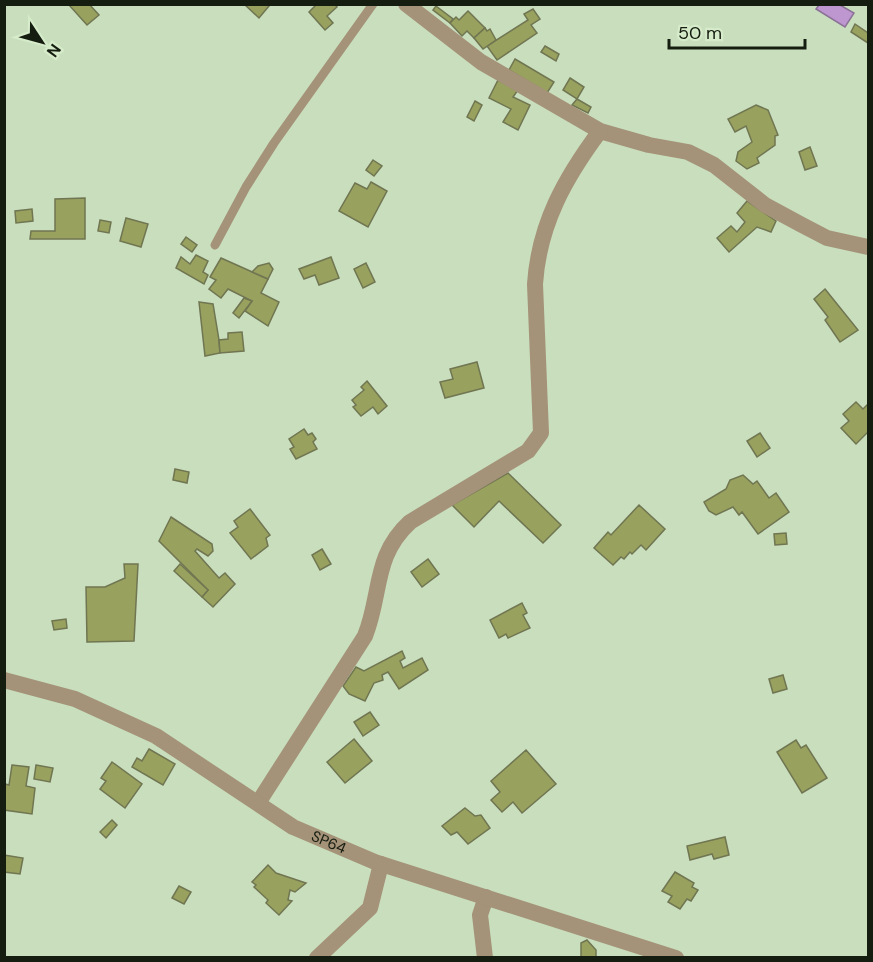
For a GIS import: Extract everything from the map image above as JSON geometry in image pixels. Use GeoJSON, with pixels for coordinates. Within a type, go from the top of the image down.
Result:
{"type":"FeatureCollection","features":[{"type":"Feature","properties":{"kind":"street"},"geometry":{"type":"LineString","coordinates":[[406,4],[481,62],[600,131],[649,145],[688,152],[714,165],[765,205],[802,225],[827,238],[868,247]]}},
{"type":"Feature","properties":{"kind":"street"},"geometry":{"type":"LineString","coordinates":[[258,803],[365,636],[384,556],[391,543],[410,522],[528,452],[542,433],[534,284],[536,260],[543,231],[556,199],[570,172],[600,131]]}},
{"type":"Feature","properties":{"kind":"street","name":"SP64"},"geometry":{"type":"LineString","coordinates":[[4,680],[75,699],[156,736],[293,827],[381,864],[676,957]]}},
{"type":"Feature","properties":{"kind":"street"},"geometry":{"type":"LineString","coordinates":[[317,957],[370,908],[381,864]]}},
{"type":"Feature","properties":{"kind":"street"},"geometry":{"type":"LineString","coordinates":[[485,957],[480,915],[486,897]]}},
{"type":"Feature","properties":{"kind":"lane"},"geometry":{"type":"LineString","coordinates":[[215,245],[246,187],[274,143],[373,4]]}},
{"type":"Feature","properties":{"kind":"shaded area"},"geometry":{"type":"Polygon","coordinates":[[[819,5],[840,5],[854,13],[845,27],[816,9],[819,5]]]}},
{"type":"Feature","properties":{"kind":"building"},"geometry":{"type":"Polygon","coordinates":[[[89,4],[99,15],[87,25],[69,5],[89,4]]]}},
{"type":"Feature","properties":{"kind":"building"},"geometry":{"type":"Polygon","coordinates":[[[244,4],[267,4],[269,6],[259,18],[244,4]]]}},
{"type":"Feature","properties":{"kind":"building"},"geometry":{"type":"Polygon","coordinates":[[[317,4],[335,4],[337,7],[327,16],[333,23],[325,30],[309,12],[317,4]]]}},
{"type":"Feature","properties":{"kind":"building"},"geometry":{"type":"Polygon","coordinates":[[[436,6],[453,19],[450,23],[433,10],[436,6]]]}},
{"type":"Feature","properties":{"kind":"building"},"geometry":{"type":"Polygon","coordinates":[[[533,9],[540,19],[531,25],[537,33],[497,60],[487,46],[528,20],[524,14],[533,9]]]}},
{"type":"Feature","properties":{"kind":"building"},"geometry":{"type":"Polygon","coordinates":[[[468,11],[485,28],[474,38],[467,31],[462,36],[450,23],[456,17],[459,20],[468,11]]]}},
{"type":"Feature","properties":{"kind":"building"},"geometry":{"type":"Polygon","coordinates":[[[855,24],[868,33],[868,43],[851,32],[855,24]]]}},
{"type":"Feature","properties":{"kind":"building"},"geometry":{"type":"Polygon","coordinates":[[[485,28],[487,31],[490,29],[496,40],[483,49],[474,38],[485,28]]]}},
{"type":"Feature","properties":{"kind":"building"},"geometry":{"type":"Polygon","coordinates":[[[545,46],[559,54],[556,61],[541,52],[545,46]]]}},
{"type":"Feature","properties":{"kind":"building"},"geometry":{"type":"Polygon","coordinates":[[[515,59],[554,82],[547,93],[509,70],[515,59]]]}},
{"type":"Feature","properties":{"kind":"building"},"geometry":{"type":"Polygon","coordinates":[[[570,78],[584,87],[577,99],[563,90],[570,78]]]}},
{"type":"Feature","properties":{"kind":"building"},"geometry":{"type":"Polygon","coordinates":[[[498,80],[518,90],[513,97],[530,105],[518,130],[503,122],[511,109],[489,98],[498,80]]]}},
{"type":"Feature","properties":{"kind":"building"},"geometry":{"type":"Polygon","coordinates":[[[577,99],[591,107],[588,113],[572,105],[577,99]]]}},
{"type":"Feature","properties":{"kind":"building"},"geometry":{"type":"Polygon","coordinates":[[[475,101],[482,105],[474,121],[467,117],[475,101]]]}},
{"type":"Feature","properties":{"kind":"building"},"geometry":{"type":"Polygon","coordinates":[[[756,105],[768,110],[778,135],[775,136],[775,145],[757,158],[759,163],[747,169],[736,161],[738,152],[752,142],[746,126],[735,132],[728,119],[756,105]]]}},
{"type":"Feature","properties":{"kind":"building"},"geometry":{"type":"Polygon","coordinates":[[[810,147],[817,166],[805,170],[799,152],[810,147]]]}},
{"type":"Feature","properties":{"kind":"building"},"geometry":{"type":"Polygon","coordinates":[[[373,160],[382,166],[374,176],[366,170],[373,160]]]}},
{"type":"Feature","properties":{"kind":"building"},"geometry":{"type":"Polygon","coordinates":[[[371,182],[387,191],[368,227],[339,211],[355,183],[367,189],[371,182]]]}},
{"type":"Feature","properties":{"kind":"building"},"geometry":{"type":"Polygon","coordinates":[[[85,198],[85,239],[30,239],[31,231],[55,231],[55,199],[85,198]]]}},
{"type":"Feature","properties":{"kind":"building"},"geometry":{"type":"Polygon","coordinates":[[[747,201],[776,221],[771,232],[757,227],[729,252],[717,238],[731,226],[737,232],[745,222],[737,213],[747,201]]]}},
{"type":"Feature","properties":{"kind":"building"},"geometry":{"type":"Polygon","coordinates":[[[32,209],[33,221],[16,223],[15,211],[32,209]]]}},
{"type":"Feature","properties":{"kind":"building"},"geometry":{"type":"Polygon","coordinates":[[[126,218],[148,224],[141,247],[120,241],[126,218]]]}},
{"type":"Feature","properties":{"kind":"building"},"geometry":{"type":"Polygon","coordinates":[[[100,220],[111,222],[109,233],[98,231],[100,220]]]}},
{"type":"Feature","properties":{"kind":"building"},"geometry":{"type":"Polygon","coordinates":[[[186,237],[197,245],[192,252],[181,244],[186,237]]]}},
{"type":"Feature","properties":{"kind":"building"},"geometry":{"type":"Polygon","coordinates":[[[196,255],[208,261],[203,272],[208,275],[204,284],[176,268],[181,257],[190,264],[196,255]]]}},
{"type":"Feature","properties":{"kind":"building"},"geometry":{"type":"Polygon","coordinates":[[[331,257],[339,278],[319,285],[315,275],[304,279],[299,269],[331,257]]]}},
{"type":"Feature","properties":{"kind":"building"},"geometry":{"type":"Polygon","coordinates":[[[221,258],[268,279],[261,293],[279,302],[268,326],[245,311],[252,301],[228,289],[221,298],[209,289],[216,280],[210,277],[221,258]]]}},
{"type":"Feature","properties":{"kind":"building"},"geometry":{"type":"Polygon","coordinates":[[[269,263],[273,269],[268,279],[252,272],[258,266],[269,263]]]}},
{"type":"Feature","properties":{"kind":"building"},"geometry":{"type":"Polygon","coordinates":[[[366,263],[375,282],[363,288],[354,269],[366,263]]]}},
{"type":"Feature","properties":{"kind":"building"},"geometry":{"type":"Polygon","coordinates":[[[825,289],[858,330],[840,342],[825,320],[828,317],[814,299],[825,289]]]}},
{"type":"Feature","properties":{"kind":"building"},"geometry":{"type":"Polygon","coordinates":[[[244,298],[252,301],[239,318],[233,313],[244,298]]]}},
{"type":"Feature","properties":{"kind":"building"},"geometry":{"type":"Polygon","coordinates":[[[199,302],[213,304],[220,353],[205,356],[199,302]]]}},
{"type":"Feature","properties":{"kind":"building"},"geometry":{"type":"Polygon","coordinates":[[[242,332],[244,351],[220,353],[219,340],[228,339],[228,333],[242,332]]]}},
{"type":"Feature","properties":{"kind":"building"},"geometry":{"type":"Polygon","coordinates":[[[477,362],[484,388],[445,398],[440,382],[453,379],[450,369],[477,362]]]}},
{"type":"Feature","properties":{"kind":"building"},"geometry":{"type":"Polygon","coordinates":[[[367,381],[387,406],[378,414],[373,407],[361,416],[353,407],[356,405],[352,400],[364,390],[361,387],[367,381]]]}},
{"type":"Feature","properties":{"kind":"building"},"geometry":{"type":"Polygon","coordinates":[[[856,402],[863,409],[868,404],[868,432],[856,444],[841,428],[849,421],[843,414],[856,402]]]}},
{"type":"Feature","properties":{"kind":"building"},"geometry":{"type":"Polygon","coordinates":[[[304,429],[308,435],[312,433],[316,439],[313,442],[317,449],[296,459],[290,449],[294,447],[289,439],[304,429]]]}},
{"type":"Feature","properties":{"kind":"building"},"geometry":{"type":"Polygon","coordinates":[[[760,433],[770,448],[757,457],[747,441],[760,433]]]}},
{"type":"Feature","properties":{"kind":"building"},"geometry":{"type":"Polygon","coordinates":[[[175,469],[189,472],[187,483],[173,480],[175,469]]]}},
{"type":"Feature","properties":{"kind":"building"},"geometry":{"type":"Polygon","coordinates":[[[508,473],[561,525],[543,543],[499,501],[474,527],[452,505],[508,473]]]}},
{"type":"Feature","properties":{"kind":"building"},"geometry":{"type":"Polygon","coordinates":[[[743,475],[753,484],[757,481],[769,498],[776,493],[789,512],[758,534],[742,512],[739,515],[733,507],[716,515],[709,511],[704,502],[726,489],[730,480],[743,475]]]}},
{"type":"Feature","properties":{"kind":"building"},"geometry":{"type":"Polygon","coordinates":[[[639,505],[665,529],[646,550],[641,545],[632,554],[630,552],[624,559],[621,557],[613,565],[594,548],[608,532],[611,535],[639,505]]]}},
{"type":"Feature","properties":{"kind":"building"},"geometry":{"type":"Polygon","coordinates":[[[250,509],[270,535],[266,538],[268,546],[251,559],[230,533],[238,527],[234,521],[250,509]]]}},
{"type":"Feature","properties":{"kind":"building"},"geometry":{"type":"Polygon","coordinates":[[[171,517],[212,544],[213,551],[208,556],[197,549],[195,551],[219,578],[225,573],[235,584],[213,607],[202,597],[208,590],[159,541],[171,517]]]}},
{"type":"Feature","properties":{"kind":"building"},"geometry":{"type":"Polygon","coordinates":[[[786,533],[787,544],[775,545],[774,534],[786,533]]]}},
{"type":"Feature","properties":{"kind":"building"},"geometry":{"type":"Polygon","coordinates":[[[322,549],[331,564],[320,570],[312,555],[322,549]]]}},
{"type":"Feature","properties":{"kind":"building"},"geometry":{"type":"Polygon","coordinates":[[[428,559],[439,574],[422,587],[411,572],[428,559]]]}},
{"type":"Feature","properties":{"kind":"building"},"geometry":{"type":"Polygon","coordinates":[[[124,564],[138,564],[134,641],[87,642],[86,587],[105,587],[125,578],[124,564]]]}},
{"type":"Feature","properties":{"kind":"building"},"geometry":{"type":"Polygon","coordinates":[[[180,564],[208,590],[202,597],[174,571],[180,564]]]}},
{"type":"Feature","properties":{"kind":"building"},"geometry":{"type":"Polygon","coordinates":[[[522,603],[527,613],[523,615],[530,628],[508,638],[506,634],[499,638],[490,620],[522,603]]]}},
{"type":"Feature","properties":{"kind":"building"},"geometry":{"type":"Polygon","coordinates":[[[66,619],[67,628],[54,630],[52,621],[66,619]]]}},
{"type":"Feature","properties":{"kind":"building"},"geometry":{"type":"Polygon","coordinates":[[[402,651],[405,658],[400,661],[403,668],[422,658],[428,670],[399,689],[388,672],[382,675],[383,680],[374,683],[365,701],[349,694],[343,686],[356,667],[364,671],[402,651]]]}},
{"type":"Feature","properties":{"kind":"building"},"geometry":{"type":"Polygon","coordinates":[[[783,675],[787,689],[773,693],[769,679],[783,675]]]}},
{"type":"Feature","properties":{"kind":"building"},"geometry":{"type":"Polygon","coordinates":[[[370,712],[379,725],[363,736],[354,722],[370,712]]]}},
{"type":"Feature","properties":{"kind":"building"},"geometry":{"type":"Polygon","coordinates":[[[354,739],[372,761],[345,783],[327,762],[354,739]]]}},
{"type":"Feature","properties":{"kind":"building"},"geometry":{"type":"Polygon","coordinates":[[[796,740],[801,748],[806,745],[827,778],[802,793],[777,752],[796,740]]]}},
{"type":"Feature","properties":{"kind":"building"},"geometry":{"type":"Polygon","coordinates":[[[149,749],[175,764],[163,785],[132,767],[137,758],[142,761],[149,749]]]}},
{"type":"Feature","properties":{"kind":"building"},"geometry":{"type":"Polygon","coordinates":[[[526,750],[556,784],[522,813],[513,802],[502,812],[491,800],[500,792],[491,781],[526,750]]]}},
{"type":"Feature","properties":{"kind":"building"},"geometry":{"type":"Polygon","coordinates":[[[112,762],[142,784],[125,808],[100,789],[106,781],[101,778],[112,762]]]}},
{"type":"Feature","properties":{"kind":"building"},"geometry":{"type":"Polygon","coordinates":[[[12,765],[29,767],[26,786],[35,788],[32,814],[4,810],[5,784],[9,785],[12,765]]]}},
{"type":"Feature","properties":{"kind":"building"},"geometry":{"type":"Polygon","coordinates":[[[36,765],[53,768],[50,782],[34,779],[36,765]]]}},
{"type":"Feature","properties":{"kind":"building"},"geometry":{"type":"Polygon","coordinates":[[[465,808],[475,816],[481,815],[490,828],[468,844],[457,832],[451,835],[442,826],[465,808]]]}},
{"type":"Feature","properties":{"kind":"building"},"geometry":{"type":"Polygon","coordinates":[[[112,820],[117,825],[106,838],[100,832],[112,820]]]}},
{"type":"Feature","properties":{"kind":"building"},"geometry":{"type":"Polygon","coordinates":[[[725,837],[729,855],[714,859],[712,854],[690,860],[687,846],[725,837]]]}},
{"type":"Feature","properties":{"kind":"building"},"geometry":{"type":"Polygon","coordinates":[[[4,855],[23,858],[20,874],[4,872],[4,855]]]}},
{"type":"Feature","properties":{"kind":"building"},"geometry":{"type":"Polygon","coordinates":[[[268,865],[276,873],[306,883],[295,892],[290,890],[288,900],[292,901],[279,915],[266,903],[268,900],[254,887],[256,885],[252,882],[268,865]]]}},
{"type":"Feature","properties":{"kind":"building"},"geometry":{"type":"Polygon","coordinates":[[[675,872],[694,883],[692,887],[698,890],[691,901],[687,899],[680,909],[668,902],[672,896],[662,891],[675,872]]]}},
{"type":"Feature","properties":{"kind":"building"},"geometry":{"type":"Polygon","coordinates":[[[179,886],[191,892],[184,904],[172,898],[179,886]]]}},
{"type":"Feature","properties":{"kind":"building"},"geometry":{"type":"Polygon","coordinates":[[[587,940],[596,950],[596,958],[581,958],[581,943],[587,940]]]}}]}
